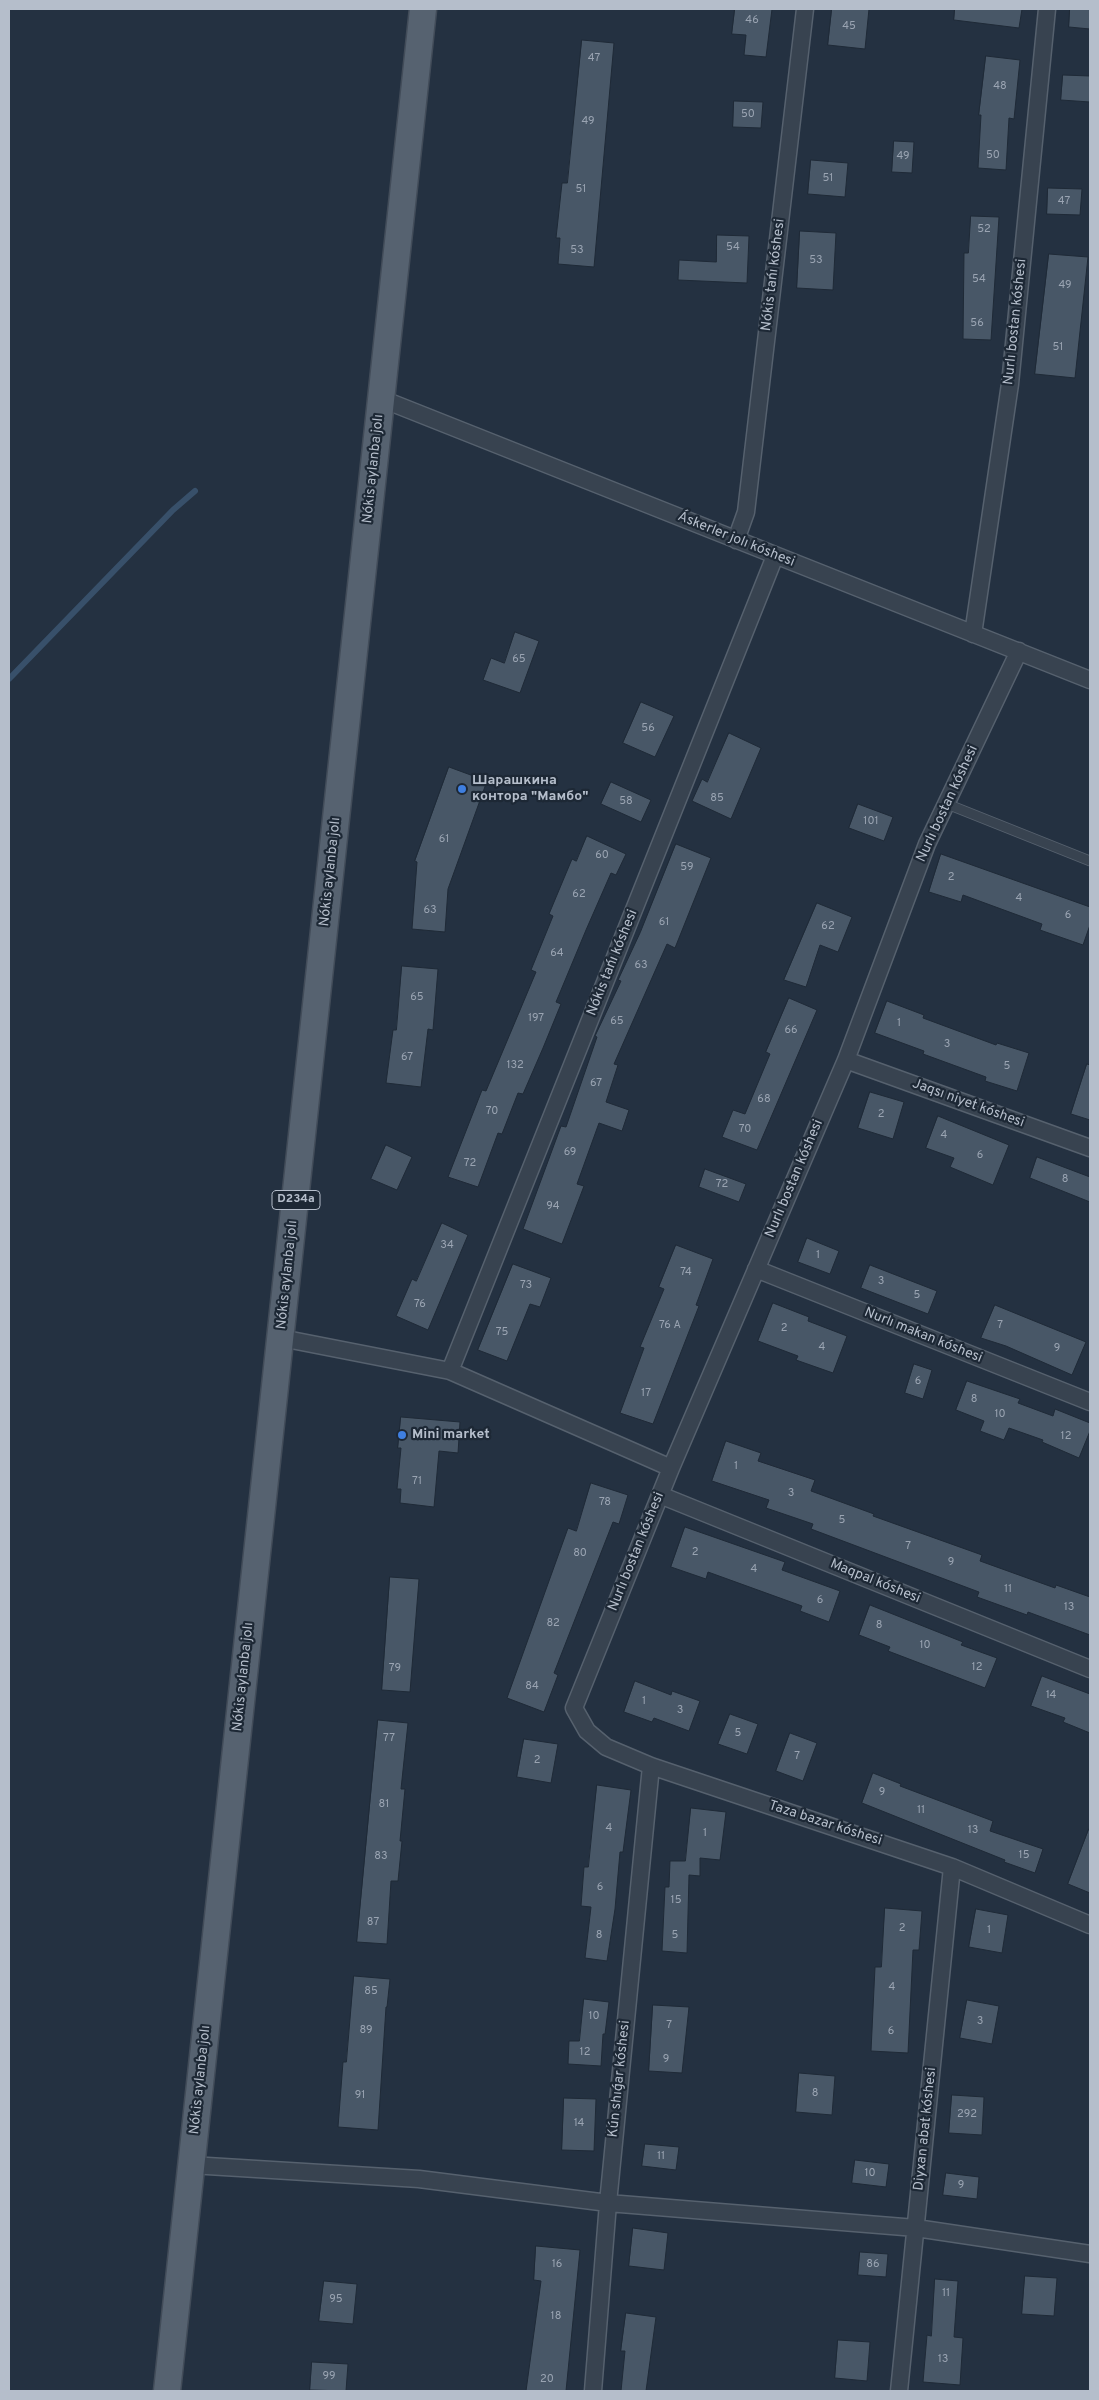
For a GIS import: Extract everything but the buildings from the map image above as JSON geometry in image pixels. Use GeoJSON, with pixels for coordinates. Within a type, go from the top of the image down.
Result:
{"type":"FeatureCollection","features":[{"type":"Feature","properties":{"kind":"main road","name":"Nókis aylanba jolı"},"geometry":{"type":"LineString","coordinates":[[167,2391],[424,9]]}},
{"type":"Feature","properties":{"kind":"street","name":"Nókis tańı kóshesi"},"geometry":{"type":"LineString","coordinates":[[736,540],[746,512],[805,9]]}},
{"type":"Feature","properties":{"kind":"street","name":"Nurlı bostan kóshesi"},"geometry":{"type":"LineString","coordinates":[[973,634],[1010,384],[1047,9]]}},
{"type":"Feature","properties":{"kind":"street","name":"Áskerler jolı kóshesi"},"geometry":{"type":"LineString","coordinates":[[382,399],[1090,680]]}},
{"type":"Feature","properties":{"kind":"street","name":"Nókis tańı kóshesi"},"geometry":{"type":"LineString","coordinates":[[450,1371],[775,556]]}},
{"type":"Feature","properties":{"kind":"street","name":"Nurlı bostan kóshesi"},"geometry":{"type":"LineString","coordinates":[[574,1708],[671,1468],[846,1060],[928,844],[1019,651]]}},
{"type":"Feature","properties":{"kind":"street","name":"Jaqsı niyet kóshesi"},"geometry":{"type":"LineString","coordinates":[[846,1060],[1090,1148]]}},
{"type":"Feature","properties":{"kind":"street","name":"Nurlı makan kóshesi"},"geometry":{"type":"LineString","coordinates":[[756,1270],[1090,1402]]}},
{"type":"Feature","properties":{"kind":"street"},"geometry":{"type":"LineString","coordinates":[[281,1338],[450,1371],[671,1468]]}},
{"type":"Feature","properties":{"kind":"street","name":"Maqpal kóshesi"},"geometry":{"type":"LineString","coordinates":[[660,1495],[1090,1669]]}},
{"type":"Feature","properties":{"kind":"street","name":"Taza bazar kóshesi"},"geometry":{"type":"LineString","coordinates":[[574,1708],[587,1732],[606,1747],[651,1766],[952,1867],[1090,1925]]}},
{"type":"Feature","properties":{"kind":"street","name":"Kún shıǵar kóshesi"},"geometry":{"type":"LineString","coordinates":[[593,2391],[608,2203],[651,1766]]}},
{"type":"Feature","properties":{"kind":"street","name":"Diyxan abat kóshesi"},"geometry":{"type":"LineString","coordinates":[[899,2391],[952,1867]]}},
{"type":"Feature","properties":{"kind":"street"},"geometry":{"type":"LineString","coordinates":[[191,2165],[419,2179],[608,2203],[916,2228],[1090,2254]]}},
{"type":"Feature","properties":{"kind":"lane"},"geometry":{"type":"LineString","coordinates":[[947,804],[1090,861]]}},
{"type":"Feature","properties":{"kind":"waterway"},"geometry":{"type":"LineString","coordinates":[[9,679],[173,510],[195,491]]}},
{"type":"Feature","properties":{"kind":"place","name":"Шарашкина контора \"Мамбо\""},"geometry":{"type":"Point","coordinates":[462,789]}},
{"type":"Feature","properties":{"kind":"place","name":"Mini market"},"geometry":{"type":"Point","coordinates":[402,1435]}}]}
